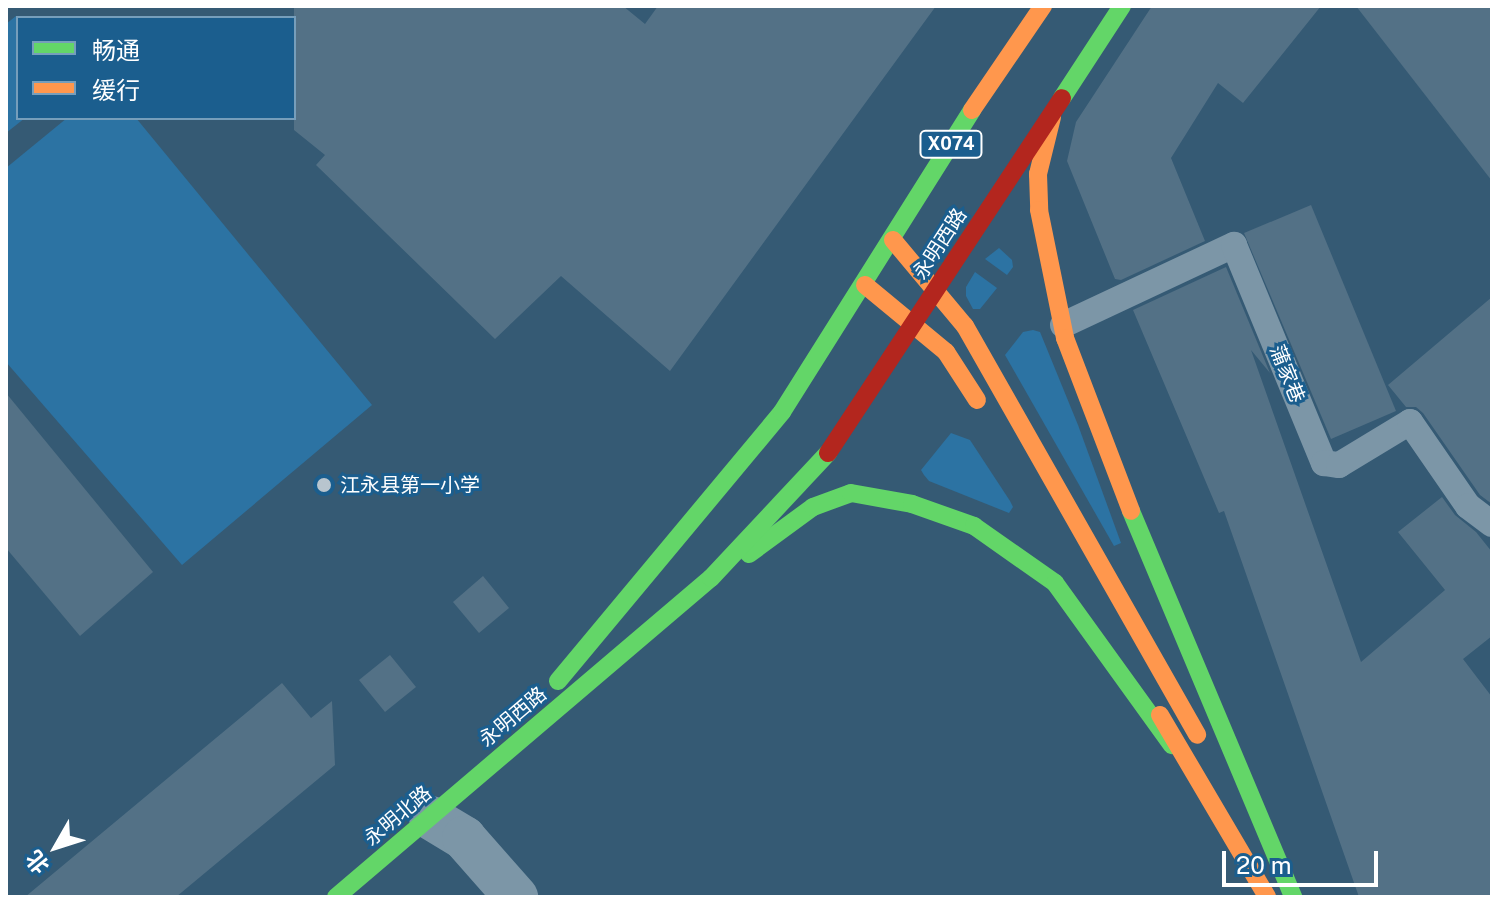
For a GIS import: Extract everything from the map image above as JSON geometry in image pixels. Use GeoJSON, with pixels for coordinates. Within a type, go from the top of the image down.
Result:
{"type":"FeatureCollection","features":[{"type":"Feature","properties":{"kind":"main road","name":"永明西路"},"geometry":{"type":"LineString","coordinates":[[488,767],[782,412],[865,285],[979,99],[1043,6]]}},
{"type":"Feature","properties":{"kind":"main road","name":"永明西路"},"geometry":{"type":"LineString","coordinates":[[488,767],[694,592],[837,444],[1122,6]]}},
{"type":"Feature","properties":{"kind":"main road"},"geometry":{"type":"LineString","coordinates":[[1057,103],[1043,143],[1038,174],[1039,210],[1063,325],[1093,418],[1291,897]]}},
{"type":"Feature","properties":{"kind":"main road"},"geometry":{"type":"LineString","coordinates":[[893,240],[965,326],[1210,758]]}},
{"type":"Feature","properties":{"kind":"main road"},"geometry":{"type":"LineString","coordinates":[[865,285],[946,352],[988,418]]}},
{"type":"Feature","properties":{"kind":"main road"},"geometry":{"type":"LineString","coordinates":[[694,592],[813,507],[851,493],[912,504],[974,526],[1020,555],[1055,583],[1208,796]]}},
{"type":"Feature","properties":{"kind":"main road"},"geometry":{"type":"LineString","coordinates":[[1106,621],[1267,897]]}},
{"type":"Feature","properties":{"kind":"main road","name":"永明北路"},"geometry":{"type":"LineString","coordinates":[[336,897],[488,767]]}},
{"type":"Feature","properties":{"kind":"main road"},"geometry":{"type":"LineString","coordinates":[[1226,786],[1291,897]]}},
{"type":"Feature","properties":{"kind":"street"},"geometry":{"type":"LineString","coordinates":[[431,818],[464,838],[516,897]]}},
{"type":"Feature","properties":{"kind":"lane","name":"蒲家巷"},"geometry":{"type":"LineString","coordinates":[[1063,325],[1234,245],[1324,463],[1339,465],[1410,422],[1468,506],[1492,524]]}},
{"type":"Feature","properties":{"kind":"shaded area"},"geometry":{"type":"Polygon","coordinates":[[[16,16],[16,120],[22,120],[6,133],[6,24],[16,16]]]}},
{"type":"Feature","properties":{"kind":"shaded area"},"geometry":{"type":"Polygon","coordinates":[[[65,120],[138,120],[372,405],[182,565],[6,362],[6,168],[65,120]]]}},
{"type":"Feature","properties":{"kind":"shaded area"},"geometry":{"type":"Polygon","coordinates":[[[999,248],[1012,260],[1013,267],[1007,275],[985,259],[999,248]]]}},
{"type":"Feature","properties":{"kind":"shaded area"},"geometry":{"type":"Polygon","coordinates":[[[975,272],[997,288],[980,309],[973,309],[966,296],[966,287],[975,272]]]}},
{"type":"Feature","properties":{"kind":"shaded area"},"geometry":{"type":"Polygon","coordinates":[[[1023,332],[1040,332],[1078,425],[1121,543],[1114,546],[1005,355],[1023,332]]]}},
{"type":"Feature","properties":{"kind":"shaded area"},"geometry":{"type":"Polygon","coordinates":[[[951,433],[970,440],[1010,501],[1013,507],[1009,513],[929,481],[924,475],[921,470],[951,433]]]}},
{"type":"Feature","properties":{"kind":"building"},"geometry":{"type":"Polygon","coordinates":[[[294,6],[623,6],[645,24],[658,6],[936,6],[670,371],[561,276],[495,339],[316,165],[325,155],[294,130],[294,6]]]}},
{"type":"Feature","properties":{"kind":"building"},"geometry":{"type":"Polygon","coordinates":[[[1152,6],[1321,6],[1243,103],[1218,83],[1171,158],[1205,241],[1121,280],[1115,279],[1067,161],[1076,122],[1152,6]]]}},
{"type":"Feature","properties":{"kind":"building"},"geometry":{"type":"Polygon","coordinates":[[[1356,6],[1492,6],[1492,181],[1356,6]]]}},
{"type":"Feature","properties":{"kind":"building"},"geometry":{"type":"Polygon","coordinates":[[[1311,205],[1396,411],[1331,439],[1244,233],[1311,205]]]}},
{"type":"Feature","properties":{"kind":"building"},"geometry":{"type":"Polygon","coordinates":[[[1226,267],[1270,373],[1251,350],[1361,662],[1445,590],[1398,532],[1442,497],[1455,515],[1476,532],[1492,552],[1492,636],[1463,659],[1492,697],[1492,897],[1359,897],[1224,511],[1219,513],[1133,310],[1226,267]]]}},
{"type":"Feature","properties":{"kind":"building"},"geometry":{"type":"Polygon","coordinates":[[[1492,297],[1492,504],[1480,495],[1423,413],[1416,407],[1406,407],[1388,385],[1492,297]]]}},
{"type":"Feature","properties":{"kind":"building"},"geometry":{"type":"Polygon","coordinates":[[[6,393],[153,572],[80,636],[6,548],[6,393]]]}},
{"type":"Feature","properties":{"kind":"building"},"geometry":{"type":"Polygon","coordinates":[[[483,576],[509,608],[479,633],[453,602],[483,576]]]}},
{"type":"Feature","properties":{"kind":"building"},"geometry":{"type":"Polygon","coordinates":[[[390,655],[416,687],[385,712],[359,680],[390,655]]]}},
{"type":"Feature","properties":{"kind":"building"},"geometry":{"type":"Polygon","coordinates":[[[282,683],[311,718],[332,701],[335,765],[176,897],[25,897],[282,683]]]}},
{"type":"Feature","properties":{"kind":"traffic: fast"},"geometry":{"type":"LineString","coordinates":[[1062,98],[1122,6]]}},
{"type":"Feature","properties":{"kind":"traffic: fast"},"geometry":{"type":"LineString","coordinates":[[558,681],[782,412],[972,110]]}},
{"type":"Feature","properties":{"kind":"traffic: fast"},"geometry":{"type":"LineString","coordinates":[[336,897],[711,578],[828,453]]}},
{"type":"Feature","properties":{"kind":"traffic: fast"},"geometry":{"type":"LineString","coordinates":[[749,554],[813,507],[851,493],[912,504],[974,526],[1055,583],[1172,745]]}},
{"type":"Feature","properties":{"kind":"traffic: fast"},"geometry":{"type":"LineString","coordinates":[[1131,511],[1293,897]]}},
{"type":"Feature","properties":{"kind":"traffic: slow"},"geometry":{"type":"LineString","coordinates":[[972,110],[1043,6]]}},
{"type":"Feature","properties":{"kind":"traffic: slow"},"geometry":{"type":"LineString","coordinates":[[1052,117],[1038,174],[1039,210],[1065,338],[1131,511]]}},
{"type":"Feature","properties":{"kind":"traffic: slow"},"geometry":{"type":"LineString","coordinates":[[893,240],[965,326],[1197,735]]}},
{"type":"Feature","properties":{"kind":"traffic: slow"},"geometry":{"type":"LineString","coordinates":[[865,285],[946,352],[977,400]]}},
{"type":"Feature","properties":{"kind":"traffic: slow"},"geometry":{"type":"LineString","coordinates":[[1160,715],[1267,897]]}},
{"type":"Feature","properties":{"kind":"traffic: jam"},"geometry":{"type":"LineString","coordinates":[[828,453],[1062,98]]}},
{"type":"Feature","properties":{"kind":"place","name":"江永县第一小学"},"geometry":{"type":"Point","coordinates":[324,485]}}]}
